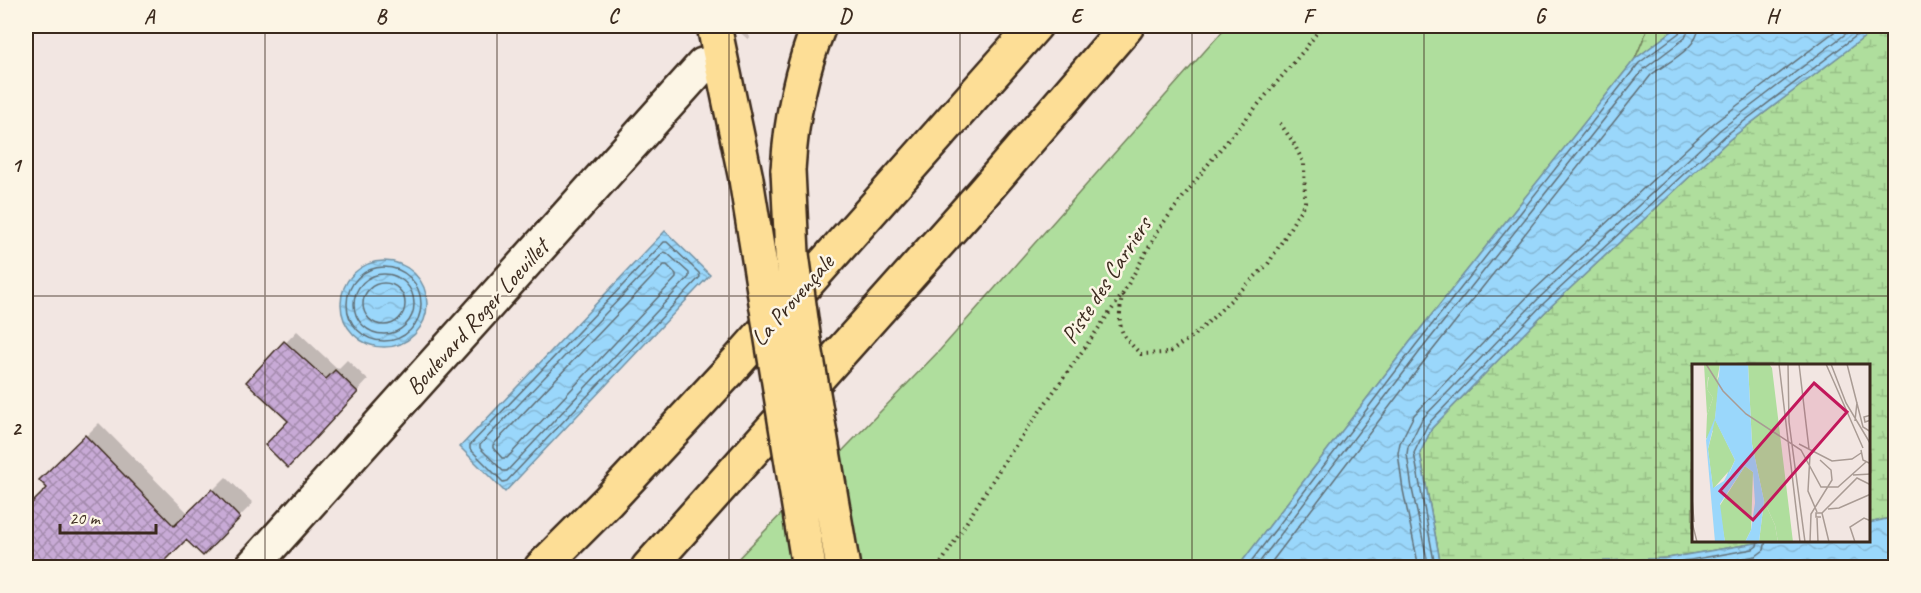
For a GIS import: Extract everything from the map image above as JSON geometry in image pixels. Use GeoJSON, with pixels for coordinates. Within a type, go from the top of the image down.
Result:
{"type":"FeatureCollection","features":[{"type":"Feature","properties":{"kind":"highway"},"geometry":{"type":"LineString","coordinates":[[714,26],[746,179],[809,567]]}},
{"type":"Feature","properties":{"kind":"highway"},"geometry":{"type":"LineString","coordinates":[[733,26],[746,179]]}},
{"type":"Feature","properties":{"kind":"highway"},"geometry":{"type":"LineString","coordinates":[[819,26],[809,50],[798,93],[790,131],[788,170],[792,254],[843,567]]}},
{"type":"Feature","properties":{"kind":"highway","name":"La Provençale"},"geometry":{"type":"LineString","coordinates":[[541,567],[608,501],[729,371],[1035,26]]}},
{"type":"Feature","properties":{"kind":"highway"},"geometry":{"type":"LineString","coordinates":[[648,567],[958,220],[1127,26]]}},
{"type":"Feature","properties":{"kind":"street","name":"Boulevard Roger Loeuillet"},"geometry":{"type":"LineString","coordinates":[[251,567],[703,65]]}},
{"type":"Feature","properties":{"kind":"path","name":"Piste des Carriers"},"geometry":{"type":"LineString","coordinates":[[938,567],[1006,459],[1122,295],[1161,226],[1213,158],[1322,26]]}},
{"type":"Feature","properties":{"kind":"path"},"geometry":{"type":"LineString","coordinates":[[1122,295],[1119,322],[1125,339],[1141,354],[1169,353],[1198,332],[1268,264],[1305,202],[1304,164],[1280,123]]}},
{"type":"Feature","properties":{"kind":"green space"},"geometry":{"type":"Polygon","coordinates":[[[1227,26],[1649,26],[1635,59],[1410,342],[1238,567],[729,568],[940,350],[1227,26]]]}},
{"type":"Feature","properties":{"kind":"green space"},"geometry":{"type":"Polygon","coordinates":[[[1649,26],[1679,26],[1635,59],[1649,26]]]}},
{"type":"Feature","properties":{"kind":"green space"},"geometry":{"type":"Polygon","coordinates":[[[1879,26],[1895,26],[1895,517],[1870,523],[1870,364],[1692,364],[1692,542],[1762,542],[1668,558],[1547,564],[1440,561],[1420,452],[1432,428],[1549,308],[1730,139],[1879,26]]]}},
{"type":"Feature","properties":{"kind":"water"},"geometry":{"type":"Polygon","coordinates":[[[1679,26],[1879,26],[1730,139],[1549,308],[1432,428],[1420,453],[1440,561],[1547,564],[1668,558],[1762,542],[1870,542],[1870,523],[1895,517],[1895,567],[1238,567],[1410,342],[1635,59],[1679,26]]]}},
{"type":"Feature","properties":{"kind":"water"},"geometry":{"type":"Polygon","coordinates":[[[665,231],[710,275],[505,492],[460,447],[665,231]]]}},
{"type":"Feature","properties":{"kind":"water"},"geometry":{"type":"Polygon","coordinates":[[[384,261],[401,264],[415,273],[424,287],[427,304],[424,321],[415,335],[401,344],[384,347],[367,344],[353,335],[344,321],[341,304],[344,287],[353,273],[367,264],[384,261]]]}},
{"type":"Feature","properties":{"kind":"building"},"geometry":{"type":"Polygon","coordinates":[[[284,341],[326,379],[335,370],[358,392],[288,468],[265,445],[288,421],[246,382],[284,341]]]}},
{"type":"Feature","properties":{"kind":"building"},"geometry":{"type":"Polygon","coordinates":[[[85,435],[174,526],[212,489],[240,518],[203,556],[186,540],[158,568],[122,568],[120,565],[116,568],[26,568],[26,509],[47,488],[39,480],[85,435]]]}},
{"type":"Feature","properties":{"kind":"tunnel"},"geometry":{"type":"LineString","coordinates":[[703,65],[738,26]]}}]}
